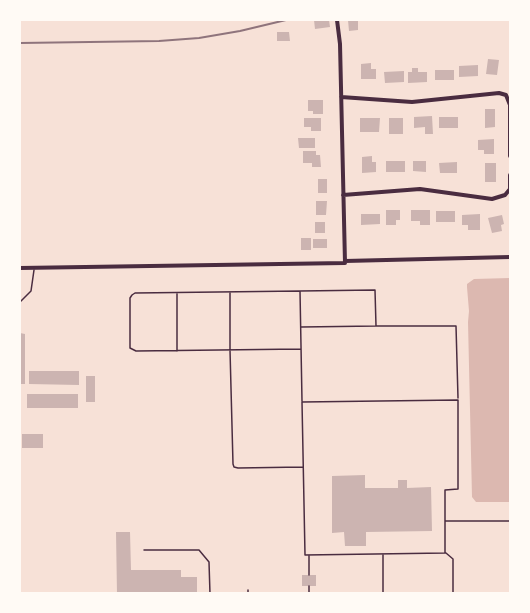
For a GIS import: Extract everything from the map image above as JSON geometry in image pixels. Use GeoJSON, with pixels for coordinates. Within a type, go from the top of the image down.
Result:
{"type":"FeatureCollection","features":[{"type":"Feature","properties":{"kind":"street"},"geometry":{"type":"LineString","coordinates":[[338,20],[345,262]]}},
{"type":"Feature","properties":{"kind":"street"},"geometry":{"type":"LineString","coordinates":[[341,97],[412,102],[500,93],[506,95],[510,105],[510,156]]}},
{"type":"Feature","properties":{"kind":"street"},"geometry":{"type":"LineString","coordinates":[[344,195],[420,189],[492,199],[505,195],[510,189],[510,175]]}},
{"type":"Feature","properties":{"kind":"street"},"geometry":{"type":"LineString","coordinates":[[20,268],[510,257]]}},
{"type":"Feature","properties":{"kind":"lane"},"geometry":{"type":"LineString","coordinates":[[20,302],[31,291],[34,267]]}},
{"type":"Feature","properties":{"kind":"lane"},"geometry":{"type":"LineString","coordinates":[[301,349],[135,351],[130,348],[130,298],[135,293],[375,290],[376,326]]}},
{"type":"Feature","properties":{"kind":"lane"},"geometry":{"type":"LineString","coordinates":[[300,291],[305,555],[445,553],[453,559],[453,594]]}},
{"type":"Feature","properties":{"kind":"lane"},"geometry":{"type":"LineString","coordinates":[[230,292],[234,467],[303,467]]}},
{"type":"Feature","properties":{"kind":"lane"},"geometry":{"type":"LineString","coordinates":[[177,293],[177,351]]}},
{"type":"Feature","properties":{"kind":"lane"},"geometry":{"type":"LineString","coordinates":[[301,327],[456,326],[458,489],[445,490],[445,553]]}},
{"type":"Feature","properties":{"kind":"lane"},"geometry":{"type":"LineString","coordinates":[[302,402],[458,400]]}},
{"type":"Feature","properties":{"kind":"lane"},"geometry":{"type":"LineString","coordinates":[[445,521],[510,521]]}},
{"type":"Feature","properties":{"kind":"lane"},"geometry":{"type":"LineString","coordinates":[[144,550],[198,550],[209,562],[210,594]]}},
{"type":"Feature","properties":{"kind":"lane"},"geometry":{"type":"LineString","coordinates":[[382,554],[383,594]]}},
{"type":"Feature","properties":{"kind":"lane"},"geometry":{"type":"LineString","coordinates":[[309,555],[309,575]]}},
{"type":"Feature","properties":{"kind":"lane"},"geometry":{"type":"LineString","coordinates":[[309,586],[309,594]]}},
{"type":"Feature","properties":{"kind":"lane"},"geometry":{"type":"LineString","coordinates":[[357,594],[362,594]]}},
{"type":"Feature","properties":{"kind":"shaded area"},"geometry":{"type":"Polygon","coordinates":[[[510,278],[510,502],[476,502],[472,497],[467,284],[474,279],[510,278]]]}},
{"type":"Feature","properties":{"kind":"building"},"geometry":{"type":"Polygon","coordinates":[[[314,20],[329,20],[330,27],[315,29],[314,20]]]}},
{"type":"Feature","properties":{"kind":"building"},"geometry":{"type":"Polygon","coordinates":[[[348,20],[358,20],[358,30],[349,31],[348,20]]]}},
{"type":"Feature","properties":{"kind":"building"},"geometry":{"type":"Polygon","coordinates":[[[277,32],[289,32],[290,41],[277,41],[277,32]]]}},
{"type":"Feature","properties":{"kind":"building"},"geometry":{"type":"Polygon","coordinates":[[[488,59],[499,60],[497,75],[486,74],[488,59]]]}},
{"type":"Feature","properties":{"kind":"building"},"geometry":{"type":"Polygon","coordinates":[[[371,63],[371,69],[376,69],[376,79],[361,79],[361,64],[371,63]]]}},
{"type":"Feature","properties":{"kind":"building"},"geometry":{"type":"Polygon","coordinates":[[[478,65],[478,76],[459,77],[459,66],[478,65]]]}},
{"type":"Feature","properties":{"kind":"building"},"geometry":{"type":"Polygon","coordinates":[[[412,68],[418,68],[418,72],[427,72],[427,82],[408,83],[408,72],[412,72],[412,68]]]}},
{"type":"Feature","properties":{"kind":"building"},"geometry":{"type":"Polygon","coordinates":[[[435,70],[454,70],[454,80],[435,80],[435,70]]]}},
{"type":"Feature","properties":{"kind":"building"},"geometry":{"type":"Polygon","coordinates":[[[404,71],[404,82],[385,83],[384,72],[404,71]]]}},
{"type":"Feature","properties":{"kind":"building"},"geometry":{"type":"Polygon","coordinates":[[[308,100],[323,100],[323,114],[313,114],[313,111],[308,111],[308,100]]]}},
{"type":"Feature","properties":{"kind":"building"},"geometry":{"type":"Polygon","coordinates":[[[485,109],[495,109],[495,127],[485,128],[485,109]]]}},
{"type":"Feature","properties":{"kind":"building"},"geometry":{"type":"Polygon","coordinates":[[[432,116],[433,134],[425,134],[425,127],[414,128],[414,117],[432,116]]]}},
{"type":"Feature","properties":{"kind":"building"},"geometry":{"type":"Polygon","coordinates":[[[439,117],[458,117],[458,128],[439,128],[439,117]]]}},
{"type":"Feature","properties":{"kind":"building"},"geometry":{"type":"Polygon","coordinates":[[[304,118],[321,118],[321,131],[311,131],[311,127],[304,127],[304,118]]]}},
{"type":"Feature","properties":{"kind":"building"},"geometry":{"type":"Polygon","coordinates":[[[360,118],[380,118],[379,132],[360,132],[360,118]]]}},
{"type":"Feature","properties":{"kind":"building"},"geometry":{"type":"Polygon","coordinates":[[[389,118],[403,118],[403,134],[389,134],[389,118]]]}},
{"type":"Feature","properties":{"kind":"building"},"geometry":{"type":"Polygon","coordinates":[[[298,138],[315,138],[315,148],[299,148],[298,138]]]}},
{"type":"Feature","properties":{"kind":"building"},"geometry":{"type":"Polygon","coordinates":[[[494,139],[494,154],[484,154],[484,150],[478,150],[478,140],[494,139]]]}},
{"type":"Feature","properties":{"kind":"building"},"geometry":{"type":"Polygon","coordinates":[[[303,151],[316,151],[316,155],[320,155],[321,167],[312,167],[312,163],[303,163],[303,151]]]}},
{"type":"Feature","properties":{"kind":"building"},"geometry":{"type":"Polygon","coordinates":[[[372,156],[372,162],[376,162],[376,172],[362,173],[362,157],[372,156]]]}},
{"type":"Feature","properties":{"kind":"building"},"geometry":{"type":"Polygon","coordinates":[[[386,161],[405,161],[405,172],[386,172],[386,161]]]}},
{"type":"Feature","properties":{"kind":"building"},"geometry":{"type":"Polygon","coordinates":[[[413,161],[426,161],[426,172],[413,171],[413,161]]]}},
{"type":"Feature","properties":{"kind":"building"},"geometry":{"type":"Polygon","coordinates":[[[457,162],[457,173],[440,173],[439,163],[457,162]]]}},
{"type":"Feature","properties":{"kind":"building"},"geometry":{"type":"Polygon","coordinates":[[[485,163],[496,163],[496,182],[485,182],[485,163]]]}},
{"type":"Feature","properties":{"kind":"building"},"geometry":{"type":"Polygon","coordinates":[[[318,179],[327,179],[327,193],[318,193],[318,179]]]}},
{"type":"Feature","properties":{"kind":"building"},"geometry":{"type":"Polygon","coordinates":[[[316,201],[327,201],[326,215],[316,215],[316,201]]]}},
{"type":"Feature","properties":{"kind":"building"},"geometry":{"type":"Polygon","coordinates":[[[386,210],[400,210],[400,220],[396,220],[396,225],[386,225],[386,210]]]}},
{"type":"Feature","properties":{"kind":"building"},"geometry":{"type":"Polygon","coordinates":[[[411,210],[430,210],[430,225],[420,225],[420,221],[411,221],[411,210]]]}},
{"type":"Feature","properties":{"kind":"building"},"geometry":{"type":"Polygon","coordinates":[[[436,211],[455,211],[455,222],[436,222],[436,211]]]}},
{"type":"Feature","properties":{"kind":"building"},"geometry":{"type":"Polygon","coordinates":[[[361,214],[380,214],[380,224],[361,225],[361,214]]]}},
{"type":"Feature","properties":{"kind":"building"},"geometry":{"type":"Polygon","coordinates":[[[480,214],[480,230],[468,230],[468,225],[462,225],[462,215],[480,214]]]}},
{"type":"Feature","properties":{"kind":"building"},"geometry":{"type":"Polygon","coordinates":[[[502,215],[504,224],[501,225],[502,231],[492,233],[488,218],[502,215]]]}},
{"type":"Feature","properties":{"kind":"building"},"geometry":{"type":"Polygon","coordinates":[[[315,222],[325,222],[325,233],[315,233],[315,222]]]}},
{"type":"Feature","properties":{"kind":"building"},"geometry":{"type":"Polygon","coordinates":[[[301,238],[311,238],[311,250],[301,250],[301,238]]]}},
{"type":"Feature","properties":{"kind":"building"},"geometry":{"type":"Polygon","coordinates":[[[313,239],[327,239],[327,248],[313,248],[313,239]]]}},
{"type":"Feature","properties":{"kind":"building"},"geometry":{"type":"Polygon","coordinates":[[[20,333],[25,334],[25,384],[20,384],[20,333]]]}},
{"type":"Feature","properties":{"kind":"building"},"geometry":{"type":"Polygon","coordinates":[[[29,371],[79,371],[79,385],[29,384],[29,371]]]}},
{"type":"Feature","properties":{"kind":"building"},"geometry":{"type":"Polygon","coordinates":[[[86,376],[95,376],[95,402],[86,402],[86,376]]]}},
{"type":"Feature","properties":{"kind":"building"},"geometry":{"type":"Polygon","coordinates":[[[27,394],[78,394],[78,408],[27,408],[27,394]]]}},
{"type":"Feature","properties":{"kind":"building"},"geometry":{"type":"Polygon","coordinates":[[[22,434],[43,434],[43,448],[22,448],[22,434]]]}},
{"type":"Feature","properties":{"kind":"building"},"geometry":{"type":"Polygon","coordinates":[[[365,475],[365,488],[398,488],[398,480],[407,480],[407,488],[431,487],[432,531],[366,532],[366,546],[345,546],[344,532],[332,533],[332,476],[365,475]]]}},
{"type":"Feature","properties":{"kind":"building"},"geometry":{"type":"Polygon","coordinates":[[[116,532],[130,532],[131,570],[181,570],[181,577],[197,577],[197,594],[117,594],[116,532]]]}},
{"type":"Feature","properties":{"kind":"building"},"geometry":{"type":"Polygon","coordinates":[[[302,575],[316,575],[316,586],[302,586],[302,575]]]}},
{"type":"Feature","properties":{"kind":"railway"},"geometry":{"type":"LineString","coordinates":[[20,43],[159,41],[199,38],[286,20]]}}]}
